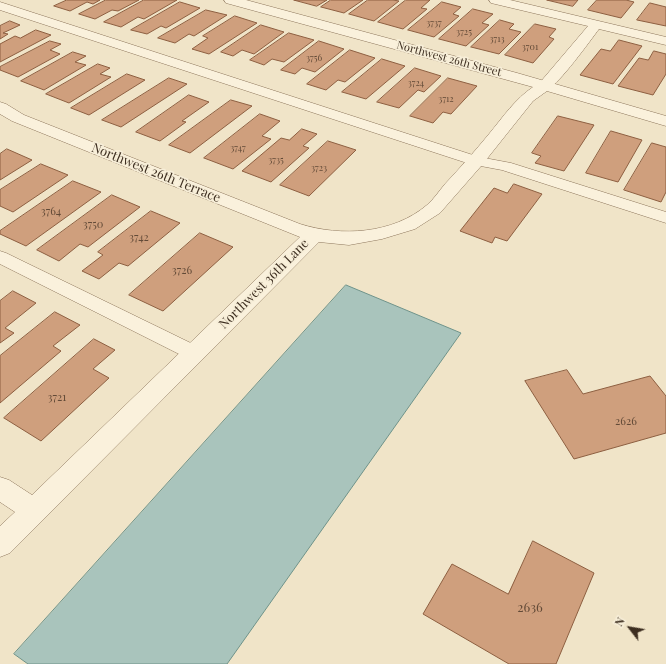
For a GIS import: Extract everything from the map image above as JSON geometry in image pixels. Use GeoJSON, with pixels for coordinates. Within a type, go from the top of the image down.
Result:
{"type":"FeatureCollection","features":[{"type":"Feature","properties":{"kind":"street","name":"Northwest 26th Street"},"geometry":{"type":"LineString","coordinates":[[232,0],[666,121]]}},
{"type":"Feature","properties":{"kind":"street","name":"Northwest 36th Lane"},"geometry":{"type":"LineString","coordinates":[[0,544],[314,235],[349,239],[382,233],[408,225],[433,209],[476,161],[527,98],[544,86]]}},
{"type":"Feature","properties":{"kind":"street","name":"Northwest 26th Terrace"},"geometry":{"type":"LineString","coordinates":[[0,107],[18,118],[314,235]]}},
{"type":"Feature","properties":{"kind":"street"},"geometry":{"type":"LineString","coordinates":[[0,488],[34,510]]}},
{"type":"Feature","properties":{"kind":"lane"},"geometry":{"type":"LineString","coordinates":[[495,0],[666,41]]}},
{"type":"Feature","properties":{"kind":"lane"},"geometry":{"type":"LineString","coordinates":[[4,5],[476,161],[505,166],[666,218]]}},
{"type":"Feature","properties":{"kind":"lane","name":"Northwest 36th Lane"},"geometry":{"type":"LineString","coordinates":[[544,86],[555,76],[596,25]]}},
{"type":"Feature","properties":{"kind":"lane"},"geometry":{"type":"LineString","coordinates":[[0,257],[194,353]]}},
{"type":"Feature","properties":{"kind":"water"},"geometry":{"type":"Polygon","coordinates":[[[346,285],[461,333],[227,664],[28,664],[14,654],[346,285]]]}},
{"type":"Feature","properties":{"kind":"building"},"geometry":{"type":"Polygon","coordinates":[[[67,0],[100,0],[93,4],[87,2],[70,11],[54,6],[67,0]]]}},
{"type":"Feature","properties":{"kind":"building"},"geometry":{"type":"Polygon","coordinates":[[[106,0],[139,0],[118,11],[112,10],[95,19],[79,14],[106,0]]]}},
{"type":"Feature","properties":{"kind":"building"},"geometry":{"type":"Polygon","coordinates":[[[144,0],[177,0],[144,19],[138,17],[121,27],[104,22],[144,0]]]}},
{"type":"Feature","properties":{"kind":"building"},"geometry":{"type":"Polygon","coordinates":[[[294,0],[327,0],[317,6],[294,0]]]}},
{"type":"Feature","properties":{"kind":"building"},"geometry":{"type":"Polygon","coordinates":[[[331,0],[363,0],[344,13],[321,7],[331,0]]]}},
{"type":"Feature","properties":{"kind":"building"},"geometry":{"type":"Polygon","coordinates":[[[368,0],[399,1],[374,21],[349,14],[368,0]]]}},
{"type":"Feature","properties":{"kind":"building"},"geometry":{"type":"Polygon","coordinates":[[[406,0],[430,0],[421,8],[427,9],[403,29],[378,22],[406,0]]]}},
{"type":"Feature","properties":{"kind":"building"},"geometry":{"type":"Polygon","coordinates":[[[547,0],[578,0],[573,6],[547,0]]]}},
{"type":"Feature","properties":{"kind":"building"},"geometry":{"type":"Polygon","coordinates":[[[597,0],[626,0],[634,2],[621,18],[588,10],[597,0]]]}},
{"type":"Feature","properties":{"kind":"building"},"geometry":{"type":"Polygon","coordinates":[[[180,2],[200,8],[166,28],[161,26],[147,34],[131,30],[180,2]]]}},
{"type":"Feature","properties":{"kind":"building"},"geometry":{"type":"Polygon","coordinates":[[[442,2],[461,7],[453,14],[459,16],[434,37],[408,30],[442,2]]]}},
{"type":"Feature","properties":{"kind":"building"},"geometry":{"type":"Polygon","coordinates":[[[650,3],[666,7],[666,26],[637,20],[650,3]]]}},
{"type":"Feature","properties":{"kind":"building"},"geometry":{"type":"Polygon","coordinates":[[[473,9],[493,14],[482,23],[489,25],[466,46],[439,39],[473,9]]]}},
{"type":"Feature","properties":{"kind":"building"},"geometry":{"type":"Polygon","coordinates":[[[206,10],[227,15],[194,36],[189,34],[175,43],[158,38],[206,10]]]}},
{"type":"Feature","properties":{"kind":"building"},"geometry":{"type":"Polygon","coordinates":[[[235,16],[257,23],[209,54],[192,49],[208,38],[203,36],[235,16]]]}},
{"type":"Feature","properties":{"kind":"building"},"geometry":{"type":"Polygon","coordinates":[[[500,20],[514,24],[509,29],[521,32],[499,54],[471,47],[500,20]]]}},
{"type":"Feature","properties":{"kind":"building"},"geometry":{"type":"Polygon","coordinates":[[[10,21],[20,25],[3,33],[8,34],[0,39],[0,26],[10,21]]]}},
{"type":"Feature","properties":{"kind":"building"},"geometry":{"type":"Polygon","coordinates":[[[535,24],[556,29],[549,37],[554,39],[533,63],[505,55],[535,24]]]}},
{"type":"Feature","properties":{"kind":"building"},"geometry":{"type":"Polygon","coordinates":[[[261,25],[284,32],[254,54],[242,50],[233,56],[221,52],[261,25]]]}},
{"type":"Feature","properties":{"kind":"building"},"geometry":{"type":"Polygon","coordinates":[[[36,30],[51,35],[0,62],[0,44],[15,36],[20,38],[36,30]]]}},
{"type":"Feature","properties":{"kind":"building"},"geometry":{"type":"Polygon","coordinates":[[[289,33],[314,40],[284,62],[272,59],[264,65],[250,60],[289,33]]]}},
{"type":"Feature","properties":{"kind":"building"},"geometry":{"type":"Polygon","coordinates":[[[619,40],[642,46],[613,84],[580,75],[601,49],[610,51],[619,40]]]}},
{"type":"Feature","properties":{"kind":"building"},"geometry":{"type":"Polygon","coordinates":[[[50,41],[61,44],[50,50],[60,54],[18,77],[0,70],[0,67],[50,41]]]}},
{"type":"Feature","properties":{"kind":"building"},"geometry":{"type":"Polygon","coordinates":[[[319,41],[344,49],[315,72],[302,68],[295,74],[281,70],[319,41]]]}},
{"type":"Feature","properties":{"kind":"building"},"geometry":{"type":"Polygon","coordinates":[[[350,50],[375,58],[345,82],[338,80],[326,90],[307,84],[350,50]]]}},
{"type":"Feature","properties":{"kind":"building"},"geometry":{"type":"Polygon","coordinates":[[[654,51],[666,54],[666,74],[653,95],[618,86],[639,58],[648,60],[654,51]]]}},
{"type":"Feature","properties":{"kind":"building"},"geometry":{"type":"Polygon","coordinates":[[[73,52],[86,56],[75,62],[86,65],[44,90],[21,81],[73,52]]]}},
{"type":"Feature","properties":{"kind":"building"},"geometry":{"type":"Polygon","coordinates":[[[382,59],[405,66],[366,99],[342,92],[382,59]]]}},
{"type":"Feature","properties":{"kind":"building"},"geometry":{"type":"Polygon","coordinates":[[[98,64],[110,68],[100,74],[111,77],[69,103],[46,94],[98,64]]]}},
{"type":"Feature","properties":{"kind":"building"},"geometry":{"type":"Polygon","coordinates":[[[415,68],[441,76],[424,92],[418,90],[399,108],[377,102],[415,68]]]}},
{"type":"Feature","properties":{"kind":"building"},"geometry":{"type":"Polygon","coordinates":[[[127,74],[145,80],[89,115],[71,108],[127,74]]]}},
{"type":"Feature","properties":{"kind":"building"},"geometry":{"type":"Polygon","coordinates":[[[169,78],[187,84],[121,127],[102,120],[169,78]]]}},
{"type":"Feature","properties":{"kind":"building"},"geometry":{"type":"Polygon","coordinates":[[[448,78],[477,86],[451,114],[443,112],[433,123],[410,116],[448,78]]]}},
{"type":"Feature","properties":{"kind":"building"},"geometry":{"type":"Polygon","coordinates":[[[189,95],[209,102],[182,121],[186,122],[160,141],[136,132],[189,95]]]}},
{"type":"Feature","properties":{"kind":"building"},"geometry":{"type":"Polygon","coordinates":[[[231,100],[252,106],[190,153],[169,145],[231,100]]]}},
{"type":"Feature","properties":{"kind":"building"},"geometry":{"type":"Polygon","coordinates":[[[260,114],[280,121],[262,136],[271,139],[233,169],[204,158],[260,114]]]}},
{"type":"Feature","properties":{"kind":"building"},"geometry":{"type":"Polygon","coordinates":[[[558,116],[594,125],[564,171],[535,163],[541,156],[532,153],[558,116]]]}},
{"type":"Feature","properties":{"kind":"building"},"geometry":{"type":"Polygon","coordinates":[[[302,129],[317,134],[303,146],[309,148],[271,182],[242,171],[281,138],[289,140],[302,129]]]}},
{"type":"Feature","properties":{"kind":"building"},"geometry":{"type":"Polygon","coordinates":[[[611,131],[642,140],[618,182],[586,173],[611,131]]]}},
{"type":"Feature","properties":{"kind":"building"},"geometry":{"type":"Polygon","coordinates":[[[328,141],[356,150],[309,196],[280,185],[328,141]]]}},
{"type":"Feature","properties":{"kind":"building"},"geometry":{"type":"Polygon","coordinates":[[[652,143],[666,147],[666,192],[661,202],[624,190],[652,143]]]}},
{"type":"Feature","properties":{"kind":"building"},"geometry":{"type":"Polygon","coordinates":[[[7,149],[32,160],[0,180],[0,154],[7,149]]]}},
{"type":"Feature","properties":{"kind":"building"},"geometry":{"type":"Polygon","coordinates":[[[41,164],[68,175],[13,212],[0,206],[0,190],[41,164]]]}},
{"type":"Feature","properties":{"kind":"building"},"geometry":{"type":"Polygon","coordinates":[[[73,181],[101,192],[26,246],[0,234],[0,231],[73,181]]]}},
{"type":"Feature","properties":{"kind":"building"},"geometry":{"type":"Polygon","coordinates":[[[514,184],[542,194],[507,241],[495,237],[492,243],[460,231],[494,188],[507,193],[514,184]]]}},
{"type":"Feature","properties":{"kind":"building"},"geometry":{"type":"Polygon","coordinates":[[[112,195],[140,207],[88,247],[80,244],[59,261],[37,250],[112,195]]]}},
{"type":"Feature","properties":{"kind":"building"},"geometry":{"type":"Polygon","coordinates":[[[151,211],[180,223],[128,266],[119,263],[99,279],[82,271],[103,255],[98,252],[151,211]]]}},
{"type":"Feature","properties":{"kind":"building"},"geometry":{"type":"Polygon","coordinates":[[[200,233],[233,247],[163,311],[129,295],[200,233]]]}},
{"type":"Feature","properties":{"kind":"building"},"geometry":{"type":"Polygon","coordinates":[[[13,291],[36,303],[5,328],[14,333],[0,343],[0,301],[13,291]]]}},
{"type":"Feature","properties":{"kind":"building"},"geometry":{"type":"Polygon","coordinates":[[[55,312],[80,325],[53,346],[61,351],[0,403],[0,356],[55,312]]]}},
{"type":"Feature","properties":{"kind":"building"},"geometry":{"type":"Polygon","coordinates":[[[94,339],[115,350],[93,369],[109,378],[41,441],[4,418],[94,339]]]}},
{"type":"Feature","properties":{"kind":"building"},"geometry":{"type":"Polygon","coordinates":[[[567,370],[583,394],[650,376],[666,396],[666,433],[574,459],[525,381],[567,370]]]}},
{"type":"Feature","properties":{"kind":"building"},"geometry":{"type":"Polygon","coordinates":[[[533,541],[594,573],[556,664],[509,664],[423,614],[452,564],[508,594],[533,541]]]}}]}
